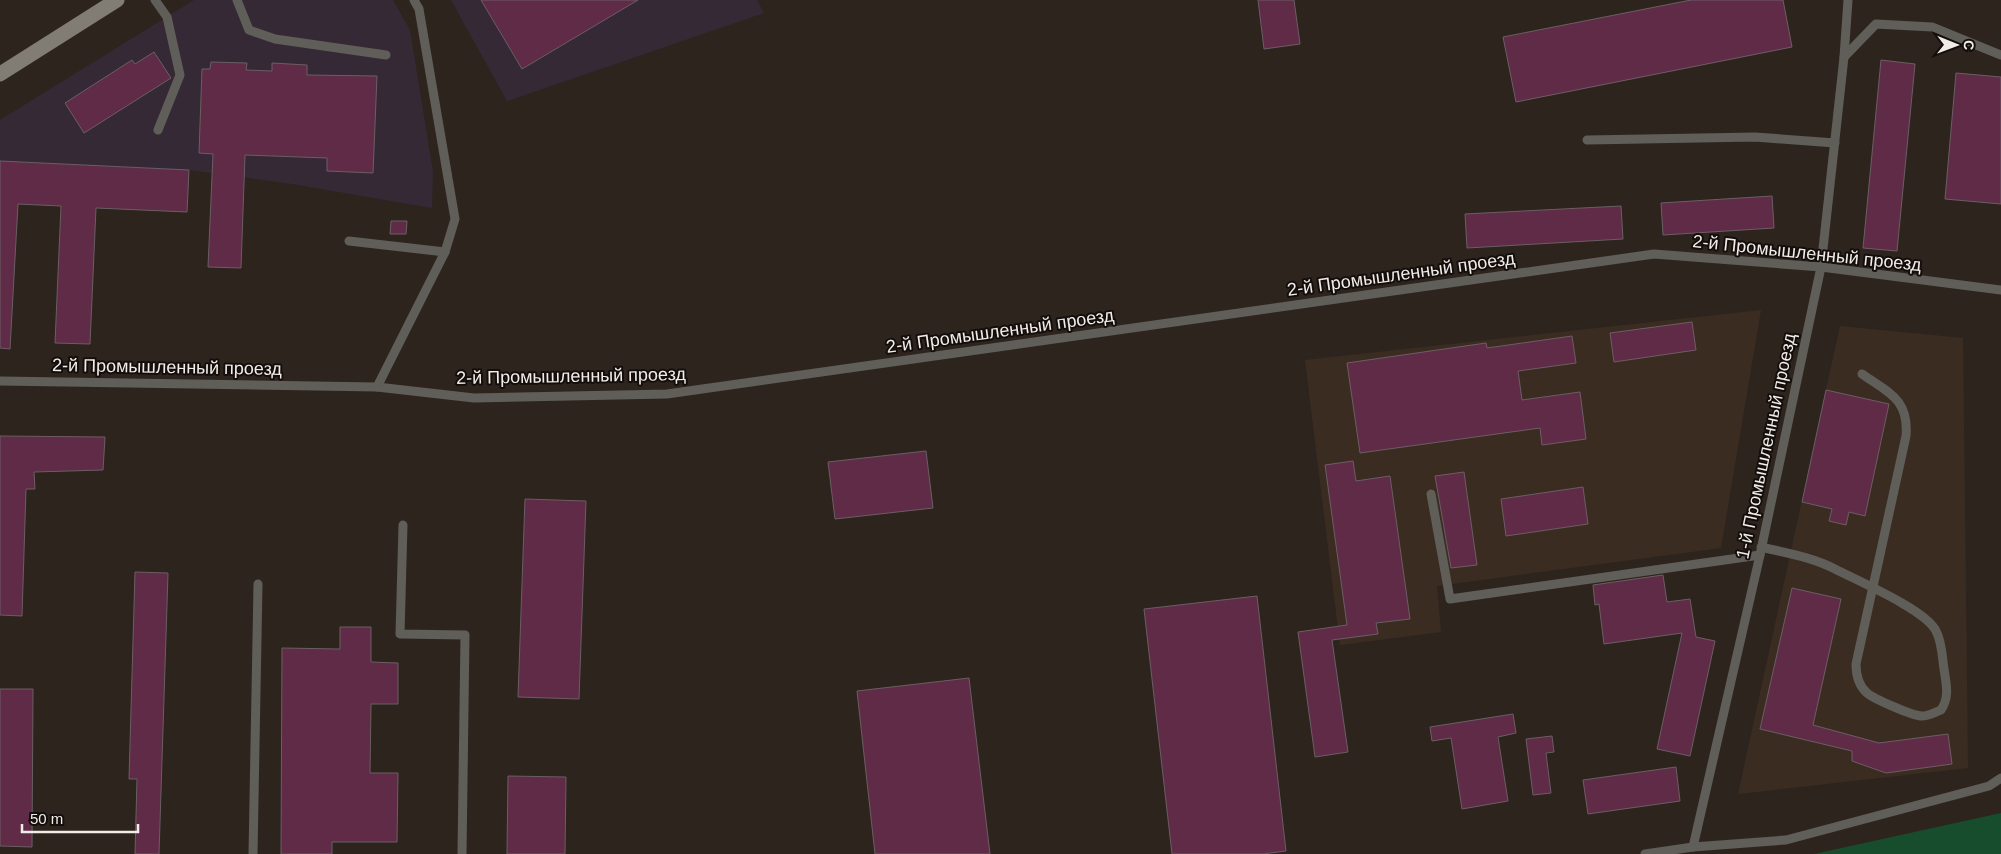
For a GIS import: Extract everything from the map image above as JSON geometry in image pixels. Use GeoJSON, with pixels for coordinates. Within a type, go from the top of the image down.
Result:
{"type":"FeatureCollection","features":[{"type":"Feature","properties":{"kind":"street"},"geometry":{"type":"LineString","coordinates":[[0,74],[117,0]]}},
{"type":"Feature","properties":{"kind":"lane"},"geometry":{"type":"LineString","coordinates":[[155,0],[167,17],[180,75],[158,130]]}},
{"type":"Feature","properties":{"kind":"lane"},"geometry":{"type":"LineString","coordinates":[[237,0],[249,30],[275,39],[386,55]]}},
{"type":"Feature","properties":{"kind":"lane"},"geometry":{"type":"LineString","coordinates":[[377,387],[445,252],[455,219],[419,9],[414,0]]}},
{"type":"Feature","properties":{"kind":"lane","name":"1-й Промышленный проезд"},"geometry":{"type":"LineString","coordinates":[[1693,847],[1760,551],[1821,267],[1844,57],[1848,0]]}},
{"type":"Feature","properties":{"kind":"lane"},"geometry":{"type":"LineString","coordinates":[[1844,57],[1876,24],[1932,27],[2001,55]]}},
{"type":"Feature","properties":{"kind":"lane"},"geometry":{"type":"LineString","coordinates":[[1587,140],[1756,137],[1835,143]]}},
{"type":"Feature","properties":{"kind":"lane"},"geometry":{"type":"LineString","coordinates":[[348,241],[445,252]]}},
{"type":"Feature","properties":{"kind":"lane","name":"2-й Промышленный проезд"},"geometry":{"type":"LineString","coordinates":[[0,380],[377,387],[474,398],[667,394],[1654,254],[1821,267],[2001,290]]}},
{"type":"Feature","properties":{"kind":"lane"},"geometry":{"type":"LineString","coordinates":[[1431,494],[1450,598],[1760,551],[1819,562],[1872,589],[1918,612],[1927,618],[1938,633],[1947,695],[1940,710],[1927,715],[1912,715],[1867,693],[1856,673],[1856,664],[1872,589],[1906,436],[1907,422],[1904,411],[1896,397],[1862,374]]}},
{"type":"Feature","properties":{"kind":"lane"},"geometry":{"type":"LineString","coordinates":[[403,525],[400,634],[465,635],[462,854]]}},
{"type":"Feature","properties":{"kind":"lane"},"geometry":{"type":"LineString","coordinates":[[253,854],[258,584]]}},
{"type":"Feature","properties":{"kind":"lane"},"geometry":{"type":"LineString","coordinates":[[1645,854],[1693,847],[1786,840],[1989,786],[2001,778]]}},
{"type":"Feature","properties":{"kind":"shaded area"},"geometry":{"type":"Polygon","coordinates":[[[194,0],[393,0],[410,30],[433,172],[432,208],[292,184],[189,170],[0,161],[0,120],[194,0]]]}},
{"type":"Feature","properties":{"kind":"shaded area"},"geometry":{"type":"Polygon","coordinates":[[[451,0],[757,0],[764,13],[507,101],[451,0]]]}},
{"type":"Feature","properties":{"kind":"shaded area"},"geometry":{"type":"Polygon","coordinates":[[[1761,310],[1721,548],[1437,586],[1441,632],[1340,645],[1305,360],[1761,310]]]}},
{"type":"Feature","properties":{"kind":"shaded area"},"geometry":{"type":"Polygon","coordinates":[[[1840,326],[1963,338],[1968,768],[1738,794],[1840,326]]]}},
{"type":"Feature","properties":{"kind":"green space"},"geometry":{"type":"Polygon","coordinates":[[[2001,813],[2001,854],[1814,854],[2001,813]]]}},
{"type":"Feature","properties":{"kind":"building"},"geometry":{"type":"Polygon","coordinates":[[[481,0],[638,0],[522,69],[481,0]]]}},
{"type":"Feature","properties":{"kind":"building"},"geometry":{"type":"Polygon","coordinates":[[[1258,0],[1294,0],[1300,44],[1264,49],[1258,0]]]}},
{"type":"Feature","properties":{"kind":"building"},"geometry":{"type":"Polygon","coordinates":[[[1691,0],[1783,0],[1792,47],[1516,102],[1503,37],[1691,0]]]}},
{"type":"Feature","properties":{"kind":"building"},"geometry":{"type":"Polygon","coordinates":[[[154,52],[171,78],[84,133],[65,103],[132,60],[135,64],[154,52]]]}},
{"type":"Feature","properties":{"kind":"building"},"geometry":{"type":"Polygon","coordinates":[[[1881,60],[1915,64],[1897,251],[1863,248],[1881,60]]]}},
{"type":"Feature","properties":{"kind":"building"},"geometry":{"type":"Polygon","coordinates":[[[211,62],[247,63],[246,70],[272,71],[272,63],[307,65],[307,75],[377,76],[373,173],[327,171],[327,158],[245,155],[241,268],[208,267],[213,154],[199,153],[202,69],[210,69],[211,62]]]}},
{"type":"Feature","properties":{"kind":"building"},"geometry":{"type":"Polygon","coordinates":[[[1956,73],[2001,77],[2001,204],[1945,199],[1956,73]]]}},
{"type":"Feature","properties":{"kind":"building"},"geometry":{"type":"Polygon","coordinates":[[[0,161],[189,170],[187,212],[96,208],[90,344],[55,343],[61,206],[18,204],[10,349],[0,348],[0,161]]]}},
{"type":"Feature","properties":{"kind":"building"},"geometry":{"type":"Polygon","coordinates":[[[1772,196],[1774,228],[1663,235],[1661,203],[1772,196]]]}},
{"type":"Feature","properties":{"kind":"building"},"geometry":{"type":"Polygon","coordinates":[[[1621,206],[1623,239],[1467,248],[1465,214],[1621,206]]]}},
{"type":"Feature","properties":{"kind":"building"},"geometry":{"type":"Polygon","coordinates":[[[391,221],[407,221],[406,234],[390,234],[391,221]]]}},
{"type":"Feature","properties":{"kind":"building"},"geometry":{"type":"Polygon","coordinates":[[[1692,322],[1696,350],[1614,362],[1610,333],[1692,322]]]}},
{"type":"Feature","properties":{"kind":"building"},"geometry":{"type":"Polygon","coordinates":[[[1572,336],[1576,363],[1518,371],[1522,400],[1580,392],[1586,439],[1542,445],[1540,428],[1360,453],[1347,363],[1486,343],[1487,348],[1572,336]]]}},
{"type":"Feature","properties":{"kind":"building"},"geometry":{"type":"Polygon","coordinates":[[[1826,390],[1889,404],[1865,516],[1849,512],[1846,525],[1829,521],[1832,509],[1802,502],[1826,390]]]}},
{"type":"Feature","properties":{"kind":"building"},"geometry":{"type":"Polygon","coordinates":[[[0,436],[105,437],[103,470],[34,472],[35,489],[26,489],[22,616],[0,615],[0,436]]]}},
{"type":"Feature","properties":{"kind":"building"},"geometry":{"type":"Polygon","coordinates":[[[926,451],[933,508],[835,519],[828,462],[926,451]]]}},
{"type":"Feature","properties":{"kind":"building"},"geometry":{"type":"Polygon","coordinates":[[[1353,461],[1356,481],[1390,476],[1410,619],[1376,623],[1378,634],[1332,640],[1348,752],[1315,757],[1298,632],[1347,625],[1325,465],[1353,461]]]}},
{"type":"Feature","properties":{"kind":"building"},"geometry":{"type":"Polygon","coordinates":[[[1464,472],[1477,565],[1451,568],[1435,476],[1464,472]]]}},
{"type":"Feature","properties":{"kind":"building"},"geometry":{"type":"Polygon","coordinates":[[[1583,487],[1588,524],[1506,536],[1501,499],[1583,487]]]}},
{"type":"Feature","properties":{"kind":"building"},"geometry":{"type":"Polygon","coordinates":[[[525,499],[586,501],[579,699],[518,697],[525,499]]]}},
{"type":"Feature","properties":{"kind":"building"},"geometry":{"type":"Polygon","coordinates":[[[135,572],[168,573],[159,854],[135,854],[137,779],[129,779],[135,572]]]}},
{"type":"Feature","properties":{"kind":"building"},"geometry":{"type":"Polygon","coordinates":[[[1663,575],[1667,602],[1690,599],[1696,637],[1715,641],[1690,756],[1657,749],[1682,633],[1604,644],[1599,604],[1595,605],[1593,585],[1663,575]]]}},
{"type":"Feature","properties":{"kind":"building"},"geometry":{"type":"Polygon","coordinates":[[[1792,588],[1841,599],[1813,725],[1879,743],[1948,734],[1952,764],[1886,773],[1852,761],[1852,751],[1760,729],[1792,588]]]}},
{"type":"Feature","properties":{"kind":"building"},"geometry":{"type":"Polygon","coordinates":[[[1257,596],[1286,851],[1263,854],[1172,854],[1144,609],[1257,596]]]}},
{"type":"Feature","properties":{"kind":"building"},"geometry":{"type":"Polygon","coordinates":[[[340,627],[371,627],[371,662],[398,663],[398,704],[371,704],[370,773],[398,773],[397,842],[332,842],[332,854],[281,854],[282,648],[340,649],[340,627]]]}},
{"type":"Feature","properties":{"kind":"building"},"geometry":{"type":"Polygon","coordinates":[[[969,678],[990,854],[875,854],[857,691],[969,678]]]}},
{"type":"Feature","properties":{"kind":"building"},"geometry":{"type":"Polygon","coordinates":[[[0,689],[33,689],[32,847],[0,846],[0,689]]]}},
{"type":"Feature","properties":{"kind":"building"},"geometry":{"type":"Polygon","coordinates":[[[1513,714],[1516,733],[1498,737],[1508,801],[1462,809],[1451,738],[1432,741],[1430,727],[1513,714]]]}},
{"type":"Feature","properties":{"kind":"building"},"geometry":{"type":"Polygon","coordinates":[[[1552,736],[1554,752],[1546,753],[1551,793],[1533,795],[1526,739],[1552,736]]]}},
{"type":"Feature","properties":{"kind":"building"},"geometry":{"type":"Polygon","coordinates":[[[1676,767],[1680,801],[1588,814],[1583,780],[1676,767]]]}},
{"type":"Feature","properties":{"kind":"building"},"geometry":{"type":"Polygon","coordinates":[[[508,776],[566,777],[565,854],[507,854],[508,776]]]}}]}
